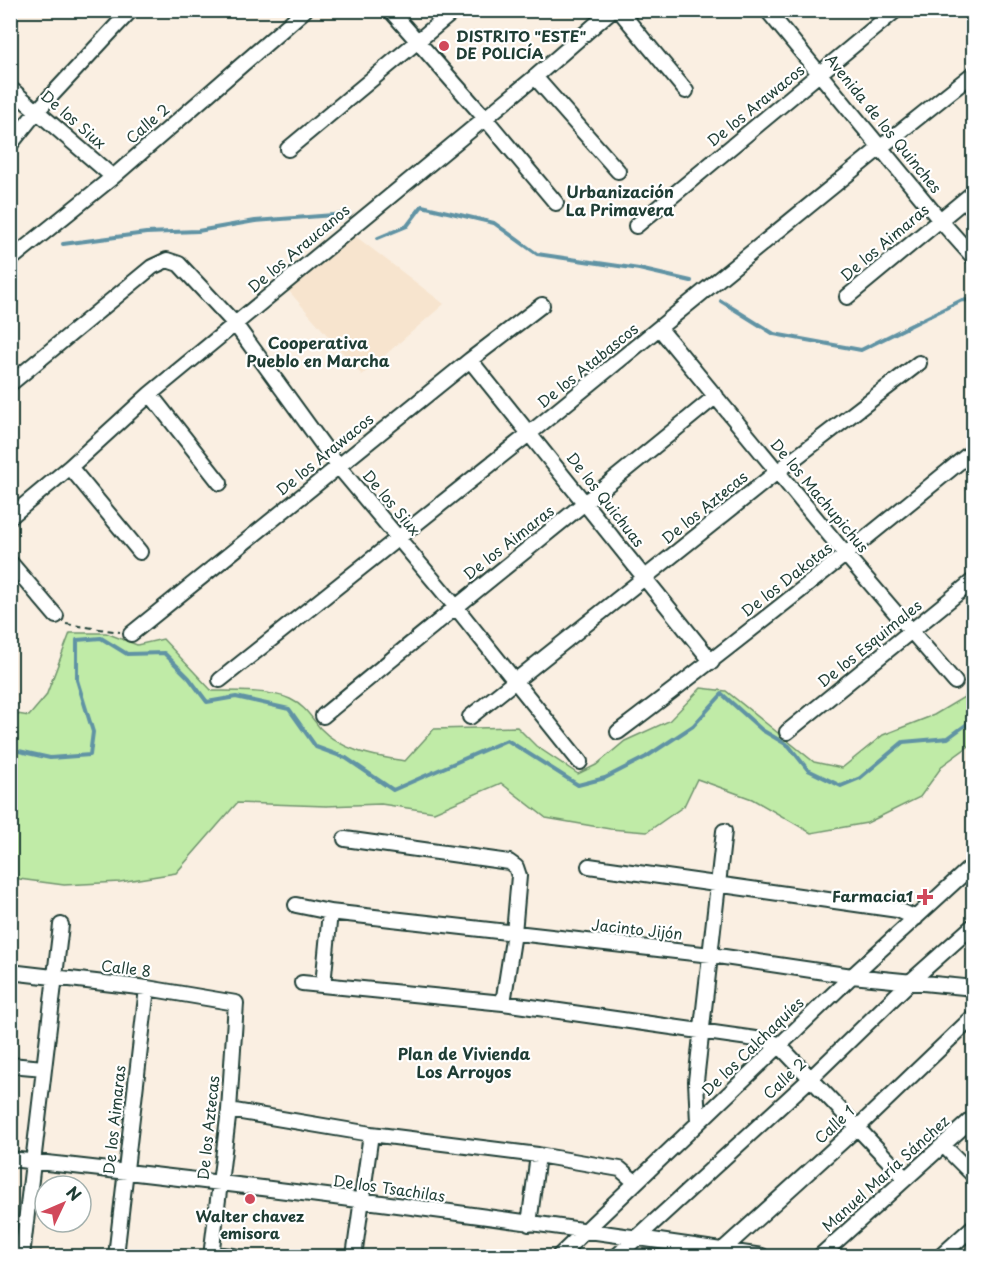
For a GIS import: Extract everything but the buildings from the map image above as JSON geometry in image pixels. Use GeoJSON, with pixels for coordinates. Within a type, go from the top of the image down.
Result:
{"type":"FeatureCollection","features":[{"type":"Feature","properties":{"kind":"street"},"geometry":{"type":"LineString","coordinates":[[10,145],[37,111],[131,10]]}},
{"type":"Feature","properties":{"kind":"street","name":"Calle 2"},"geometry":{"type":"LineString","coordinates":[[10,260],[113,177],[305,10]]}},
{"type":"Feature","properties":{"kind":"street"},"geometry":{"type":"LineString","coordinates":[[390,10],[556,203]]}},
{"type":"Feature","properties":{"kind":"street"},"geometry":{"type":"LineString","coordinates":[[288,148],[455,10]]}},
{"type":"Feature","properties":{"kind":"street","name":"De los Araucanos"},"geometry":{"type":"LineString","coordinates":[[10,517],[70,467],[150,394],[535,77],[612,10]]}},
{"type":"Feature","properties":{"kind":"street"},"geometry":{"type":"LineString","coordinates":[[619,10],[687,91]]}},
{"type":"Feature","properties":{"kind":"street","name":"Avenida de los Quinches"},"geometry":{"type":"LineString","coordinates":[[767,10],[939,219],[974,258]]}},
{"type":"Feature","properties":{"kind":"street","name":"De los Arawacos"},"geometry":{"type":"LineString","coordinates":[[636,226],[896,10]]}},
{"type":"Feature","properties":{"kind":"street","name":"De los Atabascos"},"geometry":{"type":"LineString","coordinates":[[220,680],[660,329],[881,147],[974,74]]}},
{"type":"Feature","properties":{"kind":"street"},"geometry":{"type":"LineString","coordinates":[[535,77],[618,171]]}},
{"type":"Feature","properties":{"kind":"street","name":"De los Siux"},"geometry":{"type":"LineString","coordinates":[[10,88],[113,177]]}},
{"type":"Feature","properties":{"kind":"street","name":"De los Aimaras"},"geometry":{"type":"LineString","coordinates":[[847,297],[974,192]]}},
{"type":"Feature","properties":{"kind":"street","name":"De los Siux"},"geometry":{"type":"LineString","coordinates":[[10,384],[152,267],[167,261],[179,264],[235,324],[338,466],[455,606],[580,762]]}},
{"type":"Feature","properties":{"kind":"street","name":"De los Arawacos"},"geometry":{"type":"LineString","coordinates":[[131,634],[470,360],[542,305]]}},
{"type":"Feature","properties":{"kind":"street","name":"De los Machupichus"},"geometry":{"type":"LineString","coordinates":[[660,329],[846,555],[955,682]]}},
{"type":"Feature","properties":{"kind":"street","name":"De los Quichuas"},"geometry":{"type":"LineString","coordinates":[[470,360],[712,662]]}},
{"type":"Feature","properties":{"kind":"street","name":"De los Aztecas"},"geometry":{"type":"LineString","coordinates":[[470,717],[777,472],[919,363]]}},
{"type":"Feature","properties":{"kind":"street"},"geometry":{"type":"LineString","coordinates":[[150,394],[220,483]]}},
{"type":"Feature","properties":{"kind":"street","name":"De los Aimaras"},"geometry":{"type":"LineString","coordinates":[[323,716],[455,606],[586,503],[716,396]]}},
{"type":"Feature","properties":{"kind":"street","name":"De los Dakotas"},"geometry":{"type":"LineString","coordinates":[[618,732],[712,662],[974,450]]}},
{"type":"Feature","properties":{"kind":"street"},"geometry":{"type":"LineString","coordinates":[[70,467],[140,552]]}},
{"type":"Feature","properties":{"kind":"street"},"geometry":{"type":"LineString","coordinates":[[10,562],[56,616]]}},
{"type":"Feature","properties":{"kind":"street","name":"De los Esquimales"},"geometry":{"type":"LineString","coordinates":[[787,732],[974,580]]}},
{"type":"Feature","properties":{"kind":"street"},"geometry":{"type":"LineString","coordinates":[[698,1122],[696,1081],[724,831]]}},
{"type":"Feature","properties":{"kind":"street"},"geometry":{"type":"LineString","coordinates":[[345,839],[509,862],[516,867],[519,876],[514,933],[503,1003]]}},
{"type":"Feature","properties":{"kind":"street","name":"De los Calchaquíes"},"geometry":{"type":"LineString","coordinates":[[559,1257],[779,1045],[974,864]]}},
{"type":"Feature","properties":{"kind":"street"},"geometry":{"type":"LineString","coordinates":[[589,866],[898,910],[916,918]]}},
{"type":"Feature","properties":{"kind":"street","name":"Jacinto Jijón"},"geometry":{"type":"LineString","coordinates":[[296,904],[330,912],[711,955],[852,976],[974,988]]}},
{"type":"Feature","properties":{"kind":"street"},"geometry":{"type":"LineString","coordinates":[[323,985],[330,912]]}},
{"type":"Feature","properties":{"kind":"street"},"geometry":{"type":"LineString","coordinates":[[18,1255],[33,1162],[61,925]]}},
{"type":"Feature","properties":{"kind":"street","name":"Calle 2"},"geometry":{"type":"LineString","coordinates":[[617,1257],[810,1079],[909,982],[974,925]]}},
{"type":"Feature","properties":{"kind":"street","name":"Calle 8"},"geometry":{"type":"LineString","coordinates":[[10,972],[147,988],[236,1003]]}},
{"type":"Feature","properties":{"kind":"street"},"geometry":{"type":"LineString","coordinates":[[302,983],[503,1003],[770,1041],[779,1045],[905,1178]]}},
{"type":"Feature","properties":{"kind":"street","name":"De los Aimaras"},"geometry":{"type":"LineString","coordinates":[[116,1257],[147,988]]}},
{"type":"Feature","properties":{"kind":"street","name":"De los Aztecas"},"geometry":{"type":"LineString","coordinates":[[211,1255],[229,1110],[236,1003]]}},
{"type":"Feature","properties":{"kind":"street","name":"Calle 1"},"geometry":{"type":"LineString","coordinates":[[719,1254],[857,1128],[974,1016]]}},
{"type":"Feature","properties":{"kind":"street"},"geometry":{"type":"LineString","coordinates":[[10,1065],[44,1068]]}},
{"type":"Feature","properties":{"kind":"street"},"geometry":{"type":"LineString","coordinates":[[229,1110],[371,1134],[538,1155],[620,1169],[635,1182]]}},
{"type":"Feature","properties":{"kind":"street","name":"Manuel María Sánchez"},"geometry":{"type":"LineString","coordinates":[[820,1257],[974,1117]]}},
{"type":"Feature","properties":{"kind":"street"},"geometry":{"type":"LineString","coordinates":[[354,1257],[371,1134]]}},
{"type":"Feature","properties":{"kind":"street"},"geometry":{"type":"LineString","coordinates":[[943,1145],[974,1176]]}},
{"type":"Feature","properties":{"kind":"street"},"geometry":{"type":"LineString","coordinates":[[529,1224],[538,1155]]}},
{"type":"Feature","properties":{"kind":"street","name":"De los Tsachilas"},"geometry":{"type":"LineString","coordinates":[[10,1159],[126,1171],[362,1201],[636,1238],[719,1254],[762,1257]]}},
{"type":"Feature","properties":{"kind":"street"},"geometry":{"type":"LineString","coordinates":[[940,1257],[974,1226]]}},
{"type":"Feature","properties":{"kind":"street"},"geometry":{"type":"LineString","coordinates":[[211,1255],[234,1257]]}},
{"type":"Feature","properties":{"kind":"path"},"geometry":{"type":"LineString","coordinates":[[56,616],[68,625],[131,634]]}},
{"type":"Feature","properties":{"kind":"shaded area"},"geometry":{"type":"Polygon","coordinates":[[[354,235],[444,304],[362,375],[288,290],[354,235]]]}},
{"type":"Feature","properties":{"kind":"green space"},"geometry":{"type":"Polygon","coordinates":[[[70,633],[106,633],[137,645],[163,639],[212,691],[252,692],[282,696],[300,705],[320,728],[339,743],[360,752],[405,761],[434,729],[517,727],[536,746],[578,774],[596,765],[625,741],[669,721],[701,688],[726,691],[814,762],[842,768],[883,735],[934,715],[966,696],[973,688],[973,743],[943,765],[920,797],[867,823],[811,833],[752,799],[697,779],[684,806],[647,832],[610,829],[546,818],[501,783],[434,812],[381,804],[326,806],[237,803],[176,873],[120,882],[64,885],[19,879],[11,867],[11,713],[29,716],[46,696],[70,633]]]}},
{"type":"Feature","properties":{"kind":"waterway"},"geometry":{"type":"LineString","coordinates":[[378,238],[407,226],[422,206],[494,223],[537,254],[639,269],[691,281]]}},
{"type":"Feature","properties":{"kind":"waterway"},"geometry":{"type":"LineString","coordinates":[[63,244],[146,233],[198,231],[255,221],[347,214]]}},
{"type":"Feature","properties":{"kind":"waterway"},"geometry":{"type":"LineString","coordinates":[[721,301],[774,334],[861,350],[962,300],[974,301]]}},
{"type":"Feature","properties":{"kind":"waterway"},"geometry":{"type":"LineString","coordinates":[[10,749],[50,758],[90,755],[93,732],[77,680],[77,640],[101,638],[127,654],[164,653],[189,678],[207,702],[236,697],[289,709],[316,747],[346,758],[393,790],[507,740],[578,785],[605,778],[646,757],[693,726],[722,694],[762,730],[789,746],[808,770],[841,786],[860,778],[903,742],[948,738],[967,724],[974,710]]}},
{"type":"Feature","properties":{"kind":"place","name":"DISTRITO \"ESTE\" DE POLICÍA"},"geometry":{"type":"Point","coordinates":[444,46]}},
{"type":"Feature","properties":{"kind":"place","name":"Farmacia1"},"geometry":{"type":"Point","coordinates":[925,897]}},
{"type":"Feature","properties":{"kind":"place","name":"Walter chavez emisora"},"geometry":{"type":"Point","coordinates":[250,1199]}},
{"type":"Feature","properties":{"kind":"district","name":"Urbanización La Primavera"},"geometry":{"type":"Point","coordinates":[620,201]}},
{"type":"Feature","properties":{"kind":"district","name":"Cooperativa Pueblo en Marcha"},"geometry":{"type":"Point","coordinates":[318,352]}},
{"type":"Feature","properties":{"kind":"district","name":"Plan de Vivienda Los Arroyos"},"geometry":{"type":"Point","coordinates":[464,1063]}}]}
